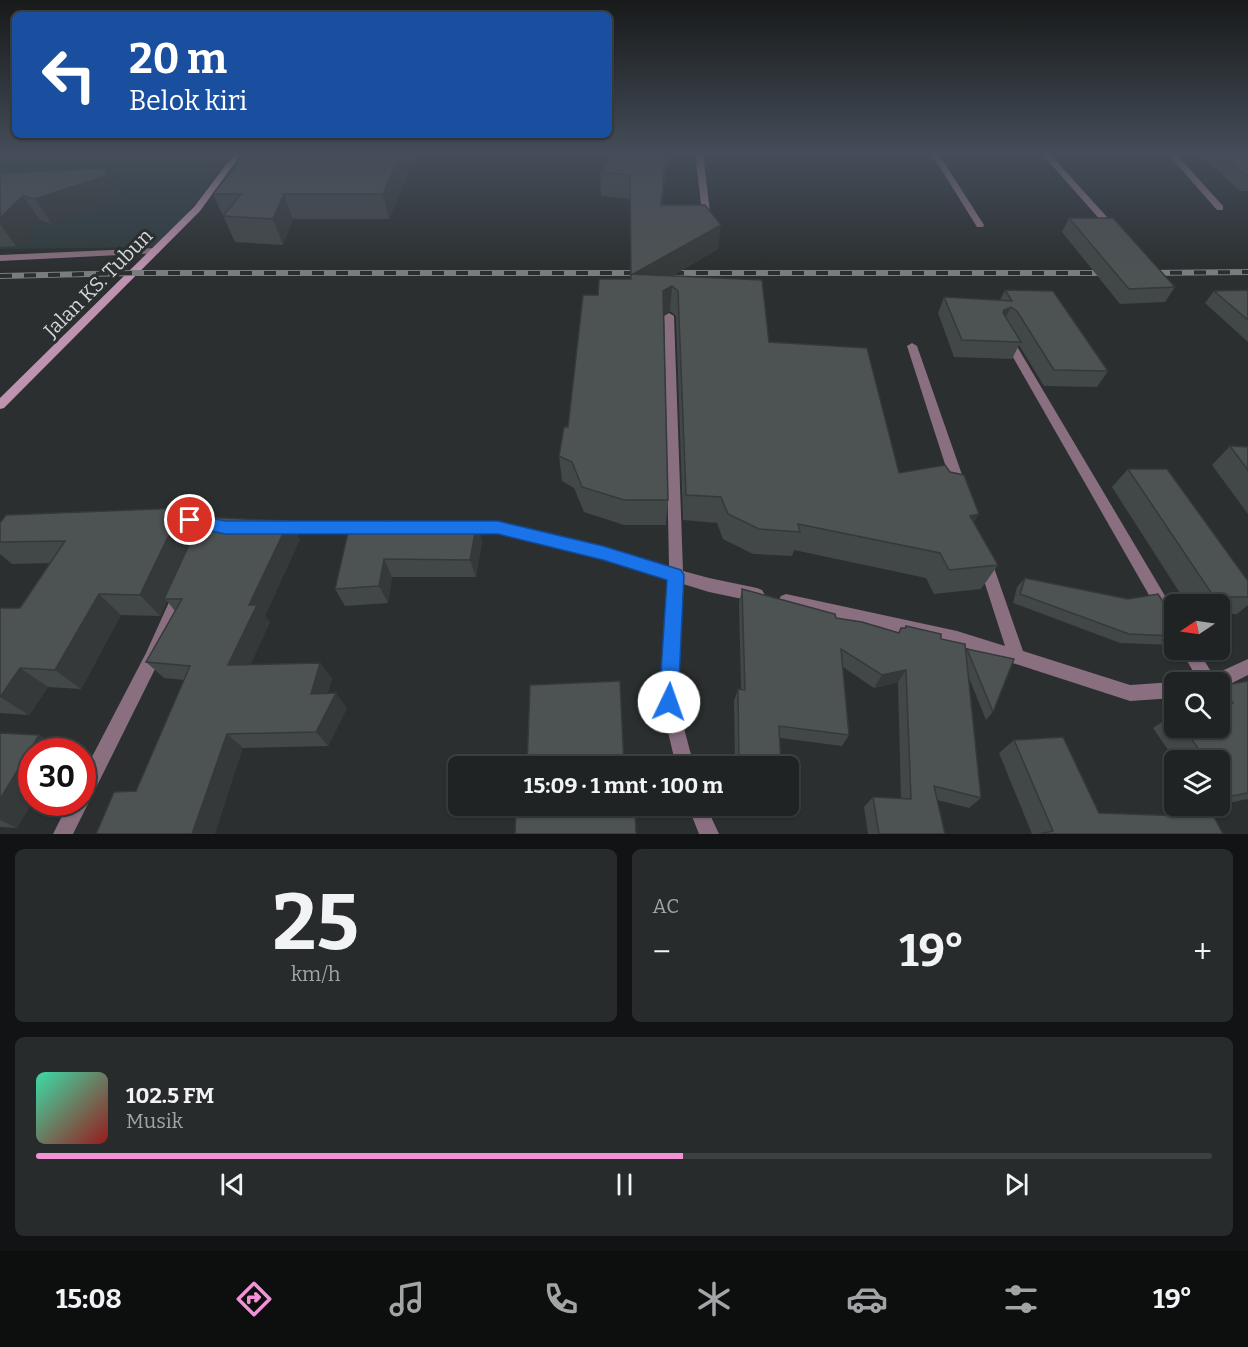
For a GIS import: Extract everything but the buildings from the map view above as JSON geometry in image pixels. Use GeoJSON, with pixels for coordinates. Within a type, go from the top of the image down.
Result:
{"type":"FeatureCollection","features":[{"type":"Feature","properties":{"kind":"main road","name":"Jalan KS. Tubun"},"geometry":{"type":"LineString","coordinates":[[0,405],[156,250],[197,208],[209,192]]}},
{"type":"Feature","properties":{"kind":"street"},"geometry":{"type":"LineString","coordinates":[[704,192],[708,225]]}},
{"type":"Feature","properties":{"kind":"street"},"geometry":{"type":"LineString","coordinates":[[959,192],[980,225]]}},
{"type":"Feature","properties":{"kind":"street"},"geometry":{"type":"LineString","coordinates":[[1079,192],[1124,241]]}},
{"type":"Feature","properties":{"kind":"street"},"geometry":{"type":"LineString","coordinates":[[1205,192],[1220,208]]}},
{"type":"Feature","properties":{"kind":"street"},"geometry":{"type":"LineString","coordinates":[[0,258],[156,250]]}},
{"type":"Feature","properties":{"kind":"street"},"geometry":{"type":"LineString","coordinates":[[669,316],[676,575],[669,702],[682,756]]}},
{"type":"Feature","properties":{"kind":"street"},"geometry":{"type":"LineString","coordinates":[[1002,328],[1164,608]]}},
{"type":"Feature","properties":{"kind":"street"},"geometry":{"type":"LineString","coordinates":[[912,346],[965,502]]}},
{"type":"Feature","properties":{"kind":"street"},"geometry":{"type":"LineString","coordinates":[[155,522],[190,520],[214,529]]}},
{"type":"Feature","properties":{"kind":"street"},"geometry":{"type":"LineString","coordinates":[[260,527],[375,528]]}},
{"type":"Feature","properties":{"kind":"street"},"geometry":{"type":"LineString","coordinates":[[442,527],[498,527],[603,553],[709,585],[957,638],[1130,693],[1164,691]]}},
{"type":"Feature","properties":{"kind":"street"},"geometry":{"type":"LineString","coordinates":[[980,546],[1017,657]]}},
{"type":"Feature","properties":{"kind":"street"},"geometry":{"type":"LineString","coordinates":[[96,768],[152,657],[188,576]]}},
{"type":"Feature","properties":{"kind":"street"},"geometry":{"type":"LineString","coordinates":[[1230,676],[1248,668]]}},
{"type":"Feature","properties":{"kind":"street"},"geometry":{"type":"LineString","coordinates":[[63,834],[72,816]]}},
{"type":"Feature","properties":{"kind":"street"},"geometry":{"type":"LineString","coordinates":[[701,816],[709,834]]}},
{"type":"Feature","properties":{"kind":"shaded area"},"geometry":{"type":"Polygon","coordinates":[[[0,192],[204,192],[161,247],[0,249],[0,192]]]}},
{"type":"Feature","properties":{"kind":"railway"},"geometry":{"type":"LineString","coordinates":[[1146,273],[1248,272]]}},
{"type":"Feature","properties":{"kind":"railway"},"geometry":{"type":"LineString","coordinates":[[0,276],[134,273],[1113,273]]}},
{"type":"Feature","properties":{"kind":"route"},"geometry":{"type":"LineString","coordinates":[[190,520],[225,527],[498,527],[603,553],[676,575],[669,702]]}}]}
